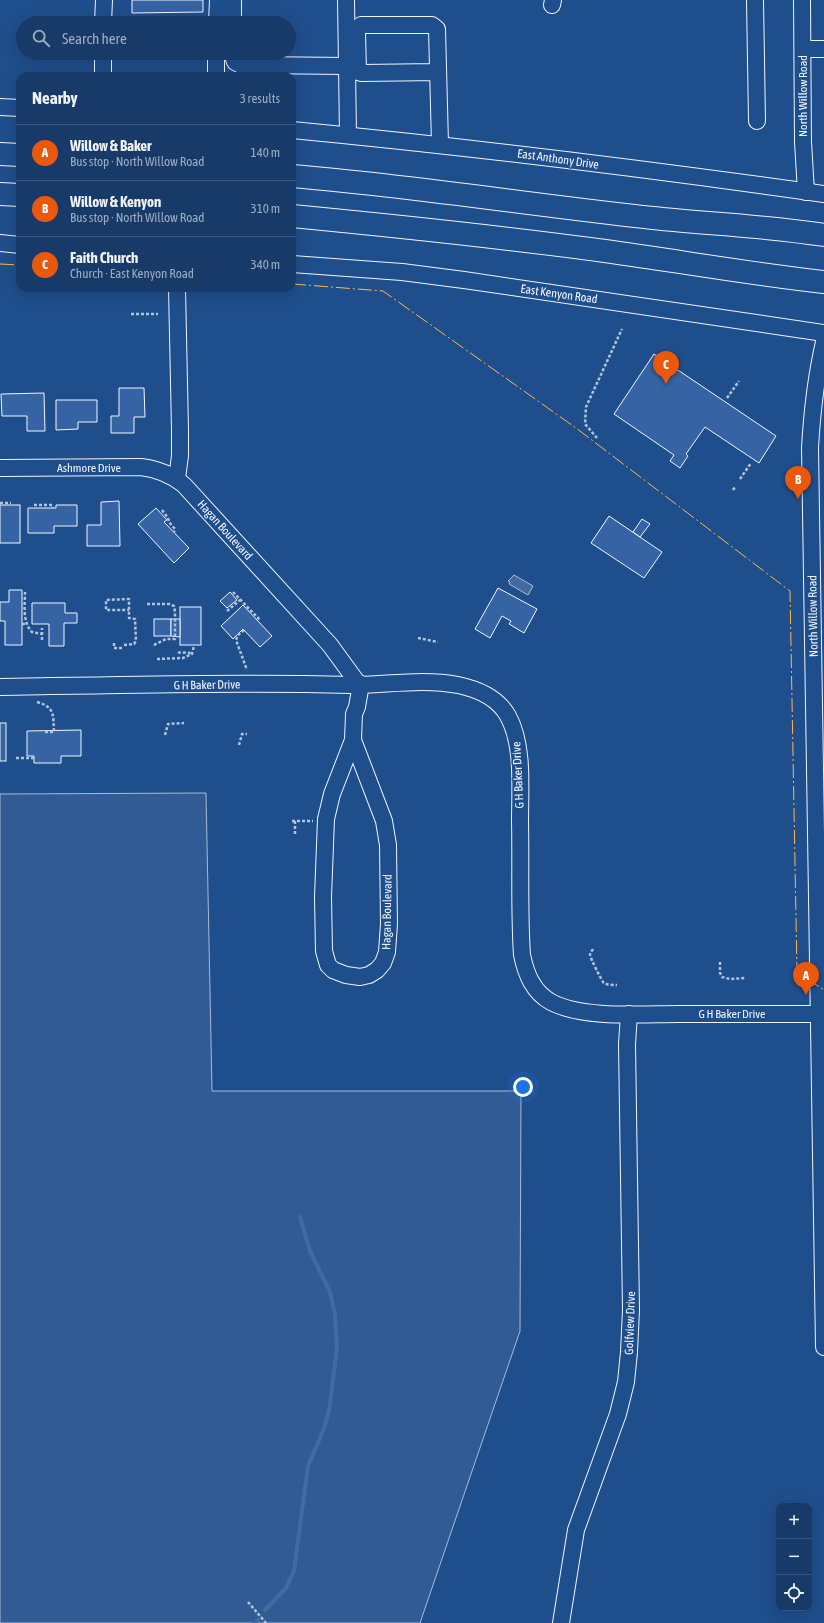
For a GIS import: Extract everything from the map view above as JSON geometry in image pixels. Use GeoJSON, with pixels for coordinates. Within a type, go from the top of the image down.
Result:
{"type":"FeatureCollection","features":[{"type":"Feature","properties":{"kind":"highway"},"geometry":{"type":"LineString","coordinates":[[0,154],[16,155]]}},
{"type":"Feature","properties":{"kind":"highway"},"geometry":{"type":"LineString","coordinates":[[296,176],[447,192],[653,218],[762,226],[824,235]]}},
{"type":"Feature","properties":{"kind":"highway"},"geometry":{"type":"LineString","coordinates":[[0,194],[16,196]]}},
{"type":"Feature","properties":{"kind":"highway"},"geometry":{"type":"LineString","coordinates":[[296,216],[434,230],[605,251],[773,276],[824,282]]}},
{"type":"Feature","properties":{"kind":"highway"},"geometry":{"type":"LineString","coordinates":[[653,218],[714,231],[824,248]]}},
{"type":"Feature","properties":{"kind":"highway"},"geometry":{"type":"LineString","coordinates":[[773,276],[824,290]]}},
{"type":"Feature","properties":{"kind":"street"},"geometry":{"type":"LineString","coordinates":[[103,16],[104,0]]}},
{"type":"Feature","properties":{"kind":"street"},"geometry":{"type":"LineString","coordinates":[[217,16],[218,0]]}},
{"type":"Feature","properties":{"kind":"street"},"geometry":{"type":"LineString","coordinates":[[233,0],[233,16]]}},
{"type":"Feature","properties":{"kind":"street"},"geometry":{"type":"LineString","coordinates":[[346,0],[348,135]]}},
{"type":"Feature","properties":{"kind":"street"},"geometry":{"type":"LineString","coordinates":[[755,0],[757,121]]}},
{"type":"Feature","properties":{"kind":"street","name":"North Willow Road"},"geometry":{"type":"LineString","coordinates":[[802,0],[803,142],[806,192]]}},
{"type":"Feature","properties":{"kind":"street"},"geometry":{"type":"LineString","coordinates":[[438,72],[358,72],[359,27],[361,25],[432,25],[437,29],[440,144]]}},
{"type":"Feature","properties":{"kind":"street"},"geometry":{"type":"LineString","coordinates":[[803,49],[824,48]]}},
{"type":"Feature","properties":{"kind":"street"},"geometry":{"type":"LineString","coordinates":[[103,60],[103,72]]}},
{"type":"Feature","properties":{"kind":"street"},"geometry":{"type":"LineString","coordinates":[[216,60],[216,72]]}},
{"type":"Feature","properties":{"kind":"street"},"geometry":{"type":"LineString","coordinates":[[234,60],[235,62],[241,65],[347,66]]}},
{"type":"Feature","properties":{"kind":"street"},"geometry":{"type":"LineString","coordinates":[[0,107],[16,108]]}},
{"type":"Feature","properties":{"kind":"street","name":"East Anthony Drive"},"geometry":{"type":"LineString","coordinates":[[296,130],[440,144],[824,194]]}},
{"type":"Feature","properties":{"kind":"street"},"geometry":{"type":"LineString","coordinates":[[0,243],[16,245]]}},
{"type":"Feature","properties":{"kind":"street","name":"East Kenyon Road"},"geometry":{"type":"LineString","coordinates":[[296,264],[402,272],[464,280],[824,333]]}},
{"type":"Feature","properties":{"kind":"street"},"geometry":{"type":"LineString","coordinates":[[177,292],[180,456],[177,478]]}},
{"type":"Feature","properties":{"kind":"street","name":"North Willow Road"},"geometry":{"type":"LineString","coordinates":[[824,342],[819,364],[813,408],[810,448],[824,1347]]}},
{"type":"Feature","properties":{"kind":"street","name":"Ashmore Drive"},"geometry":{"type":"LineString","coordinates":[[0,468],[141,467],[155,469],[177,478]]}},
{"type":"Feature","properties":{"kind":"street","name":"Hagan Boulevard"},"geometry":{"type":"LineString","coordinates":[[177,478],[330,645],[357,682],[361,684],[357,707],[354,714],[353,740],[332,794],[326,822],[322,897],[324,951],[328,965],[333,970],[346,976],[360,977],[369,975],[377,970],[383,963],[387,952],[389,924],[388,845],[384,821],[353,740]]}},
{"type":"Feature","properties":{"kind":"street","name":"G H Baker Drive"},"geometry":{"type":"LineString","coordinates":[[0,686],[431,683],[456,684],[475,689],[488,696],[498,704],[507,715],[515,731],[518,743],[522,955],[530,981],[544,997],[565,1008],[592,1013],[819,1014]]}},
{"type":"Feature","properties":{"kind":"street","name":"Golfview Drive"},"geometry":{"type":"LineString","coordinates":[[561,1623],[576,1530],[618,1414],[626,1382],[631,1310],[627,1044],[629,1014]]}},
{"type":"Feature","properties":{"kind":"path"},"geometry":{"type":"LineString","coordinates":[[131,314],[158,314]]}},
{"type":"Feature","properties":{"kind":"path"},"geometry":{"type":"LineString","coordinates":[[597,438],[585,424],[586,407],[622,329]]}},
{"type":"Feature","properties":{"kind":"path"},"geometry":{"type":"LineString","coordinates":[[727,398],[739,380]]}},
{"type":"Feature","properties":{"kind":"path"},"geometry":{"type":"LineString","coordinates":[[740,479],[751,463]]}},
{"type":"Feature","properties":{"kind":"path"},"geometry":{"type":"LineString","coordinates":[[0,503],[10,503]]}},
{"type":"Feature","properties":{"kind":"path"},"geometry":{"type":"LineString","coordinates":[[34,505],[52,505],[53,508]]}},
{"type":"Feature","properties":{"kind":"path"},"geometry":{"type":"LineString","coordinates":[[162,510],[176,530],[174,532]]}},
{"type":"Feature","properties":{"kind":"path"},"geometry":{"type":"LineString","coordinates":[[233,592],[236,597],[260,620]]}},
{"type":"Feature","properties":{"kind":"path"},"geometry":{"type":"LineString","coordinates":[[24,594],[24,610],[27,624],[32,632],[42,634]]}},
{"type":"Feature","properties":{"kind":"path"},"geometry":{"type":"LineString","coordinates":[[114,643],[114,648],[134,644],[136,641],[135,619],[129,618],[129,610],[128,599],[106,600],[106,610],[129,610]]}},
{"type":"Feature","properties":{"kind":"path"},"geometry":{"type":"LineString","coordinates":[[227,612],[240,600]]}},
{"type":"Feature","properties":{"kind":"path"},"geometry":{"type":"LineString","coordinates":[[147,604],[169,604],[174,606],[175,612],[175,639],[166,639],[152,646]]}},
{"type":"Feature","properties":{"kind":"path"},"geometry":{"type":"LineString","coordinates":[[42,628],[42,640]]}},
{"type":"Feature","properties":{"kind":"path"},"geometry":{"type":"LineString","coordinates":[[244,630],[238,635],[236,640],[252,684]]}},
{"type":"Feature","properties":{"kind":"path"},"geometry":{"type":"LineString","coordinates":[[418,638],[438,642]]}},
{"type":"Feature","properties":{"kind":"path"},"geometry":{"type":"LineString","coordinates":[[192,654],[194,646]]}},
{"type":"Feature","properties":{"kind":"path"},"geometry":{"type":"LineString","coordinates":[[178,652],[181,653],[184,651],[192,654]]}},
{"type":"Feature","properties":{"kind":"path"},"geometry":{"type":"LineString","coordinates":[[157,659],[183,658],[192,654]]}},
{"type":"Feature","properties":{"kind":"path"},"geometry":{"type":"LineString","coordinates":[[30,702],[44,704],[51,710],[54,718],[54,733],[44,732]]}},
{"type":"Feature","properties":{"kind":"path"},"geometry":{"type":"LineString","coordinates":[[165,735],[168,724],[184,723]]}},
{"type":"Feature","properties":{"kind":"path"},"geometry":{"type":"LineString","coordinates":[[239,745],[242,734],[247,734]]}},
{"type":"Feature","properties":{"kind":"path"},"geometry":{"type":"LineString","coordinates":[[16,758],[34,758]]}},
{"type":"Feature","properties":{"kind":"path"},"geometry":{"type":"LineString","coordinates":[[295,836],[293,821],[326,822]]}},
{"type":"Feature","properties":{"kind":"path"},"geometry":{"type":"LineString","coordinates":[[593,949],[590,956],[595,964],[600,979],[604,983],[617,985]]}},
{"type":"Feature","properties":{"kind":"path"},"geometry":{"type":"LineString","coordinates":[[720,962],[720,973],[722,977],[745,978]]}},
{"type":"Feature","properties":{"kind":"path"},"geometry":{"type":"LineString","coordinates":[[248,1602],[266,1623]]}},
{"type":"Feature","properties":{"kind":"shaded area"},"geometry":{"type":"Polygon","coordinates":[[[514,575],[533,586],[528,595],[509,584],[510,582],[508,581],[514,575]]]}},
{"type":"Feature","properties":{"kind":"shaded area"},"geometry":{"type":"Polygon","coordinates":[[[206,793],[212,1091],[521,1091],[520,1331],[420,1623],[0,1623],[0,794],[206,793]]]}},
{"type":"Feature","properties":{"kind":"building"},"geometry":{"type":"Polygon","coordinates":[[[132,0],[203,0],[203,12],[132,13],[132,0]]]}},
{"type":"Feature","properties":{"kind":"building"},"geometry":{"type":"Polygon","coordinates":[[[654,354],[776,436],[759,463],[705,427],[686,454],[688,456],[680,468],[670,461],[674,455],[614,414],[654,354]]]}},
{"type":"Feature","properties":{"kind":"building"},"geometry":{"type":"Polygon","coordinates":[[[119,388],[144,388],[145,417],[134,417],[134,433],[111,433],[111,416],[119,416],[119,388]]]}},
{"type":"Feature","properties":{"kind":"building"},"geometry":{"type":"Polygon","coordinates":[[[44,393],[45,431],[27,431],[27,416],[2,416],[1,394],[44,393]]]}},
{"type":"Feature","properties":{"kind":"building"},"geometry":{"type":"Polygon","coordinates":[[[56,400],[97,400],[97,422],[78,422],[78,429],[56,430],[56,400]]]}},
{"type":"Feature","properties":{"kind":"building"},"geometry":{"type":"Polygon","coordinates":[[[119,501],[120,546],[87,546],[87,525],[101,525],[101,502],[119,501]]]}},
{"type":"Feature","properties":{"kind":"building"},"geometry":{"type":"Polygon","coordinates":[[[0,505],[20,505],[20,543],[0,543],[0,505]]]}},
{"type":"Feature","properties":{"kind":"building"},"geometry":{"type":"Polygon","coordinates":[[[56,505],[77,505],[77,526],[54,526],[54,533],[28,533],[28,508],[56,508],[56,505]]]}},
{"type":"Feature","properties":{"kind":"building"},"geometry":{"type":"Polygon","coordinates":[[[156,508],[167,520],[164,522],[189,548],[174,563],[138,524],[156,508]]]}},
{"type":"Feature","properties":{"kind":"building"},"geometry":{"type":"Polygon","coordinates":[[[609,516],[662,552],[644,578],[591,543],[609,516]]]}},
{"type":"Feature","properties":{"kind":"building"},"geometry":{"type":"Polygon","coordinates":[[[642,519],[650,524],[640,537],[633,532],[642,519]]]}},
{"type":"Feature","properties":{"kind":"building"},"geometry":{"type":"Polygon","coordinates":[[[498,588],[537,609],[524,633],[509,624],[511,621],[502,616],[490,638],[475,629],[498,588]]]}},
{"type":"Feature","properties":{"kind":"building"},"geometry":{"type":"Polygon","coordinates":[[[9,590],[22,590],[22,645],[5,645],[5,621],[0,621],[0,602],[9,602],[9,590]]]}},
{"type":"Feature","properties":{"kind":"building"},"geometry":{"type":"Polygon","coordinates":[[[230,592],[237,600],[227,608],[220,601],[230,592]]]}},
{"type":"Feature","properties":{"kind":"building"},"geometry":{"type":"Polygon","coordinates":[[[32,603],[65,603],[65,613],[77,613],[77,623],[64,623],[64,646],[49,646],[49,624],[32,624],[32,603]]]}},
{"type":"Feature","properties":{"kind":"building"},"geometry":{"type":"Polygon","coordinates":[[[243,605],[272,636],[260,647],[243,629],[233,639],[221,626],[243,605]]]}},
{"type":"Feature","properties":{"kind":"building"},"geometry":{"type":"Polygon","coordinates":[[[180,607],[201,607],[201,645],[180,645],[180,607]]]}},
{"type":"Feature","properties":{"kind":"building"},"geometry":{"type":"Polygon","coordinates":[[[154,619],[171,619],[171,636],[154,636],[154,619]]]}},
{"type":"Feature","properties":{"kind":"building"},"geometry":{"type":"Polygon","coordinates":[[[171,619],[180,619],[180,637],[171,636],[171,619]]]}},
{"type":"Feature","properties":{"kind":"building"},"geometry":{"type":"Polygon","coordinates":[[[0,723],[6,723],[6,761],[0,761],[0,723]]]}},
{"type":"Feature","properties":{"kind":"building"},"geometry":{"type":"Polygon","coordinates":[[[81,730],[81,756],[61,756],[61,763],[34,763],[34,756],[27,756],[27,731],[81,730]]]}},
{"type":"Feature","properties":{"kind":"waterway"},"geometry":{"type":"LineString","coordinates":[[265,1610],[286,1588],[294,1571],[308,1466],[323,1431],[329,1411],[337,1347],[335,1315],[330,1292],[310,1251],[300,1217]]}},
{"type":"Feature","properties":{"kind":"waterway"},"geometry":{"type":"LineString","coordinates":[[254,1623],[258,1620]]}},
{"type":"Feature","properties":{"kind":"power"},"geometry":{"type":"LineString","coordinates":[[0,264],[16,265]]}},
{"type":"Feature","properties":{"kind":"power"},"geometry":{"type":"LineString","coordinates":[[296,284],[383,291],[576,428],[790,591],[797,972],[824,990]]}},
{"type":"Feature","properties":{"kind":"place","name":"Faith Church"},"geometry":{"type":"Point","coordinates":[666,384]}},
{"type":"Feature","properties":{"kind":"place","name":"Willow & Kenyon"},"geometry":{"type":"Point","coordinates":[798,499]}},
{"type":"Feature","properties":{"kind":"place","name":"Willow & Baker"},"geometry":{"type":"Point","coordinates":[806,995]}}]}
